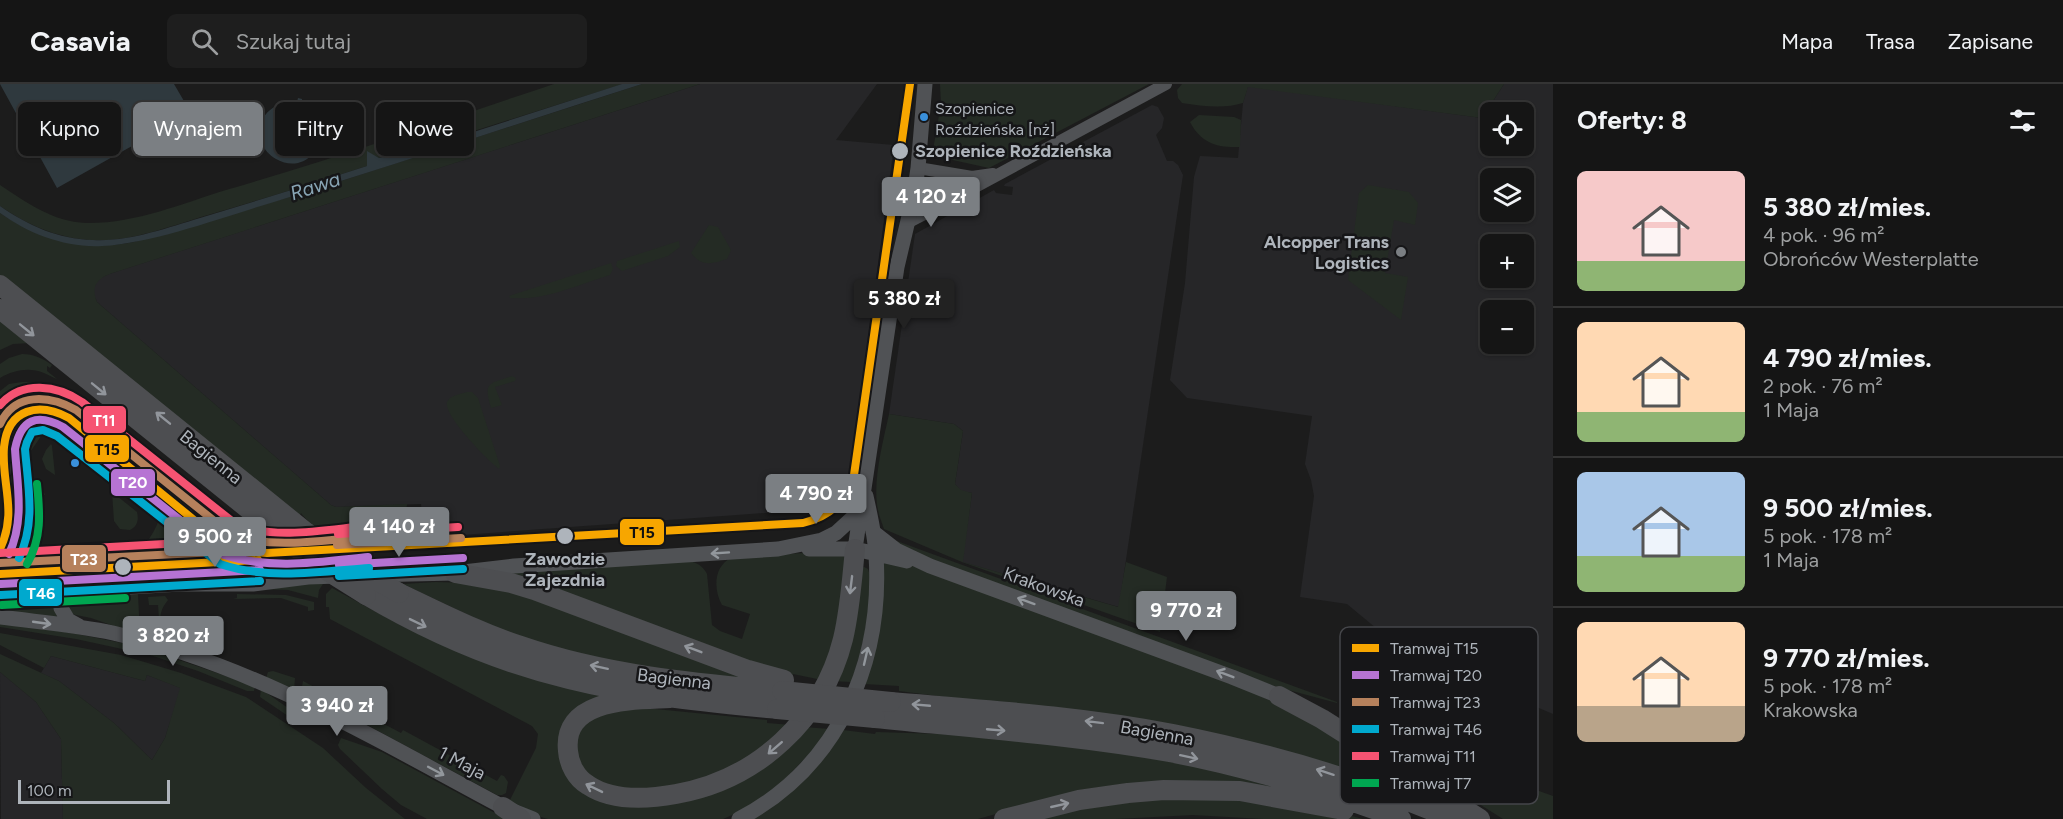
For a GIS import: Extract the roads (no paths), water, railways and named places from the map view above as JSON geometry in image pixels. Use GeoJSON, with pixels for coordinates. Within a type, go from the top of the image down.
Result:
{"type":"FeatureCollection","features":[{"type":"Feature","properties":{"kind":"main road","name":"Bagienna"},"geometry":{"type":"LineString","coordinates":[[0,285],[307,533],[358,570],[448,617],[503,640],[584,664],[660,678],[781,693],[844,704],[891,702],[1064,718],[1134,728],[1293,762],[1340,778]]}},
{"type":"Feature","properties":{"kind":"main road","name":"Bagienna"},"geometry":{"type":"LineString","coordinates":[[0,309],[315,563],[366,595],[462,644],[513,663],[597,686],[670,698],[781,693],[875,718],[1072,738],[1171,753],[1268,775],[1340,797]]}},
{"type":"Feature","properties":{"kind":"main road"},"geometry":{"type":"LineString","coordinates":[[670,698],[606,703],[583,715],[572,730],[567,749],[570,763],[586,784],[602,792],[626,797],[675,795],[719,783],[747,768],[774,749],[791,734],[814,704],[834,665],[843,639],[855,549]]}},
{"type":"Feature","properties":{"kind":"main road"},"geometry":{"type":"LineString","coordinates":[[455,573],[511,583],[534,590],[748,670],[781,693]]}},
{"type":"Feature","properties":{"kind":"main road"},"geometry":{"type":"LineString","coordinates":[[1279,696],[1340,730]]}},
{"type":"Feature","properties":{"kind":"main road"},"geometry":{"type":"LineString","coordinates":[[1004,819],[1079,800],[1164,790],[1240,791],[1383,819]]}},
{"type":"Feature","properties":{"kind":"main road","name":"Bagienna"},"geometry":{"type":"LineString","coordinates":[[1360,804],[1401,819]]}},
{"type":"Feature","properties":{"kind":"main road","name":"Bagienna"},"geometry":{"type":"LineString","coordinates":[[1413,804],[1452,819]]}},
{"type":"Feature","properties":{"kind":"main road"},"geometry":{"type":"LineString","coordinates":[[1456,804],[1480,819]]}},
{"type":"Feature","properties":{"kind":"main road"},"geometry":{"type":"LineString","coordinates":[[502,807],[521,819]]}},
{"type":"Feature","properties":{"kind":"street"},"geometry":{"type":"LineString","coordinates":[[855,549],[897,267],[914,195],[925,84]]}},
{"type":"Feature","properties":{"kind":"street"},"geometry":{"type":"LineString","coordinates":[[907,223],[1166,84]]}},
{"type":"Feature","properties":{"kind":"street"},"geometry":{"type":"LineString","coordinates":[[918,168],[972,177],[1000,173]]}},
{"type":"Feature","properties":{"kind":"street"},"geometry":{"type":"LineString","coordinates":[[914,195],[923,205],[940,206]]}},
{"type":"Feature","properties":{"kind":"street"},"geometry":{"type":"LineString","coordinates":[[739,819],[766,803],[805,771],[834,734],[844,704],[859,680],[868,645],[876,586],[876,554],[865,487]]}},
{"type":"Feature","properties":{"kind":"street"},"geometry":{"type":"LineString","coordinates":[[0,591],[31,593],[180,584],[253,584],[308,577],[455,573],[514,566],[778,549],[822,540],[836,533],[860,511]]}},
{"type":"Feature","properties":{"kind":"street","name":"Krakowska"},"geometry":{"type":"LineString","coordinates":[[873,532],[896,550],[930,566],[1279,696]]}},
{"type":"Feature","properties":{"kind":"street","name":"Krakowska"},"geometry":{"type":"LineString","coordinates":[[778,549],[855,549],[930,566]]}},
{"type":"Feature","properties":{"kind":"street"},"geometry":{"type":"LineString","coordinates":[[70,591],[63,598],[61,608],[68,620],[84,628]]}},
{"type":"Feature","properties":{"kind":"street","name":"1 Maja"},"geometry":{"type":"LineString","coordinates":[[0,617],[112,633],[160,646],[251,677],[312,705],[502,807],[533,819]]}},
{"type":"Feature","properties":{"kind":"water"},"geometry":{"type":"Polygon","coordinates":[[[0,84],[174,84],[185,102],[133,102],[133,145],[121,152],[121,102],[18,102],[18,117],[0,84]]]}},
{"type":"Feature","properties":{"kind":"water"},"geometry":{"type":"Polygon","coordinates":[[[622,84],[642,84],[474,138],[474,132],[622,84]]]}},
{"type":"Feature","properties":{"kind":"water"},"geometry":{"type":"Polygon","coordinates":[[[274,107],[275,156],[311,156],[301,162],[289,163],[276,159],[265,149],[263,118],[274,107]]]}},
{"type":"Feature","properties":{"kind":"water","name":"Rawa"},"geometry":{"type":"Polygon","coordinates":[[[367,151],[379,158],[419,156],[188,228],[122,244],[88,246],[62,242],[23,227],[0,213],[0,206],[22,220],[68,237],[93,240],[120,239],[147,234],[367,166],[367,151]]]}},
{"type":"Feature","properties":{"kind":"water"},"geometry":{"type":"Polygon","coordinates":[[[39,156],[114,156],[57,188],[39,156]]]}},
{"type":"Feature","properties":{"kind":"tram line","name":"T15"},"geometry":{"type":"LineString","coordinates":[[0,549],[8,522],[4,460],[7,434],[18,416],[36,410],[47,410],[69,418],[216,538],[234,547],[253,552],[803,523],[829,512],[846,493],[854,475],[910,84]]}},
{"type":"Feature","properties":{"kind":"tram line","name":"T11"},"geometry":{"type":"LineString","coordinates":[[0,405],[9,397],[29,389],[51,389],[72,396],[238,526],[285,533],[365,526]]}},
{"type":"Feature","properties":{"kind":"tram line","name":"T23"},"geometry":{"type":"LineString","coordinates":[[0,424],[14,406],[34,399],[55,401],[66,405],[76,410],[233,536],[282,543],[366,537]]}},
{"type":"Feature","properties":{"kind":"tram line"},"geometry":{"type":"LineString","coordinates":[[4,448],[7,425],[17,409],[34,400],[57,403],[187,506],[213,535]]}},
{"type":"Feature","properties":{"kind":"tram line","name":"T20"},"geometry":{"type":"LineString","coordinates":[[9,554],[14,541],[18,515],[15,449],[21,431],[26,425],[45,420],[63,427],[224,555],[242,560],[278,564],[368,557]]}},
{"type":"Feature","properties":{"kind":"tram line"},"geometry":{"type":"LineString","coordinates":[[8,506],[13,446],[25,430],[43,422],[69,427],[128,474],[160,492]]}},
{"type":"Feature","properties":{"kind":"tram line","name":"T46"},"geometry":{"type":"LineString","coordinates":[[19,558],[28,531],[30,504],[25,449],[32,432],[43,430],[57,436],[220,564],[256,572],[294,574],[369,568]]}},
{"type":"Feature","properties":{"kind":"tram line","name":"T7"},"geometry":{"type":"LineString","coordinates":[[27,564],[38,535],[37,484]]}},
{"type":"Feature","properties":{"kind":"tram line"},"geometry":{"type":"LineString","coordinates":[[142,566],[166,556],[179,539],[181,529],[179,518],[165,496]]}},
{"type":"Feature","properties":{"kind":"tram line","name":"T11"},"geometry":{"type":"LineString","coordinates":[[338,534],[458,527]]}},
{"type":"Feature","properties":{"kind":"tram line","name":"T23"},"geometry":{"type":"LineString","coordinates":[[337,545],[461,538]]}},
{"type":"Feature","properties":{"kind":"tram line","name":"T11"},"geometry":{"type":"LineString","coordinates":[[0,553],[258,539]]}},
{"type":"Feature","properties":{"kind":"tram line","name":"T23"},"geometry":{"type":"LineString","coordinates":[[0,563],[258,550]]}},
{"type":"Feature","properties":{"kind":"tram line","name":"T20"},"geometry":{"type":"LineString","coordinates":[[339,565],[463,558]]}},
{"type":"Feature","properties":{"kind":"tram line","name":"T15"},"geometry":{"type":"LineString","coordinates":[[0,574],[258,560]]}},
{"type":"Feature","properties":{"kind":"tram line","name":"T46"},"geometry":{"type":"LineString","coordinates":[[339,576],[463,569]]}},
{"type":"Feature","properties":{"kind":"tram line","name":"T20"},"geometry":{"type":"LineString","coordinates":[[1,584],[260,570]]}},
{"type":"Feature","properties":{"kind":"tram line","name":"T46"},"geometry":{"type":"LineString","coordinates":[[1,595],[260,581]]}},
{"type":"Feature","properties":{"kind":"tram line","name":"T7"},"geometry":{"type":"LineString","coordinates":[[2,605],[125,598]]}},
{"type":"Feature","properties":{"kind":"place","name":"Szopienice Roździeńska [nż]"},"geometry":{"type":"Point","coordinates":[924,117]}},
{"type":"Feature","properties":{"kind":"place","name":"Szopienice Roździeńska"},"geometry":{"type":"Point","coordinates":[900,151]}},
{"type":"Feature","properties":{"kind":"place","name":"Alcopper Trans Logistics"},"geometry":{"type":"Point","coordinates":[1401,252]}},
{"type":"Feature","properties":{"kind":"place","name":"Zawodzie Zajezdnia"},"geometry":{"type":"Point","coordinates":[565,536]}}]}
